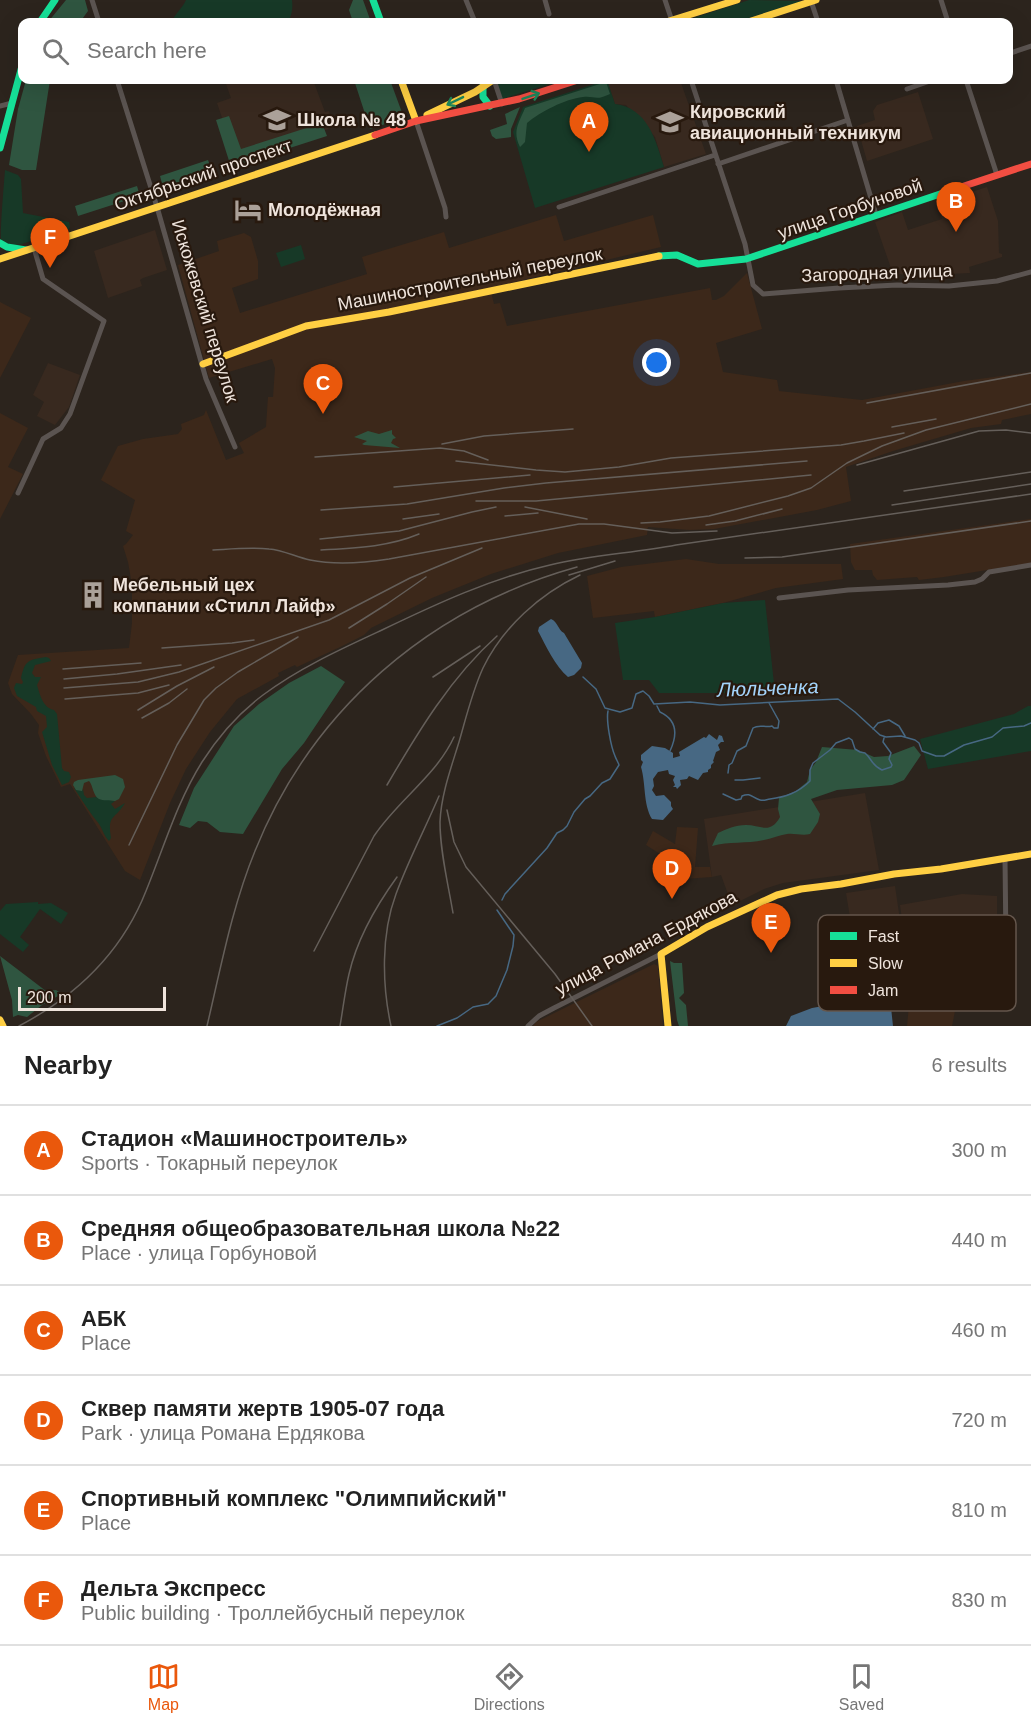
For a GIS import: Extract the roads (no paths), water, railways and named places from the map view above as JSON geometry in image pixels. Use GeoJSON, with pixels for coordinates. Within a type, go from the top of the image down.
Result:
{"type":"FeatureCollection","features":[{"type":"Feature","properties":{"kind":"street"},"geometry":{"type":"LineString","coordinates":[[43,18],[55,0]]}},
{"type":"Feature","properties":{"kind":"street"},"geometry":{"type":"LineString","coordinates":[[92,0],[98,18]]}},
{"type":"Feature","properties":{"kind":"street"},"geometry":{"type":"LineString","coordinates":[[373,0],[380,18]]}},
{"type":"Feature","properties":{"kind":"street"},"geometry":{"type":"LineString","coordinates":[[466,0],[474,18]]}},
{"type":"Feature","properties":{"kind":"street"},"geometry":{"type":"LineString","coordinates":[[545,0],[549,14]]}},
{"type":"Feature","properties":{"kind":"street"},"geometry":{"type":"LineString","coordinates":[[665,0],[669,18]]}},
{"type":"Feature","properties":{"kind":"street"},"geometry":{"type":"LineString","coordinates":[[682,18],[737,0]]}},
{"type":"Feature","properties":{"kind":"street"},"geometry":{"type":"LineString","coordinates":[[940,0],[947,18]]}},
{"type":"Feature","properties":{"kind":"street"},"geometry":{"type":"LineString","coordinates":[[760,18],[813,1],[817,18]]}},
{"type":"Feature","properties":{"kind":"street"},"geometry":{"type":"LineString","coordinates":[[1013,52],[1031,46]]}},
{"type":"Feature","properties":{"kind":"street"},"geometry":{"type":"LineString","coordinates":[[0,148],[18,81]]}},
{"type":"Feature","properties":{"kind":"street","name":"Искожевский переулок"},"geometry":{"type":"LineString","coordinates":[[118,84],[157,207],[206,379],[235,447]]}},
{"type":"Feature","properties":{"kind":"street"},"geometry":{"type":"LineString","coordinates":[[402,84],[445,208],[446,217]]}},
{"type":"Feature","properties":{"kind":"street","name":"Октябрьский проспект"},"geometry":{"type":"LineString","coordinates":[[416,121],[487,84]]}},
{"type":"Feature","properties":{"kind":"street"},"geometry":{"type":"LineString","coordinates":[[495,84],[502,104]]}},
{"type":"Feature","properties":{"kind":"street","name":"Октябрьский проспект"},"geometry":{"type":"LineString","coordinates":[[0,258],[416,121],[502,104],[565,84]]}},
{"type":"Feature","properties":{"kind":"street","name":"Загородная улица"},"geometry":{"type":"LineString","coordinates":[[692,84],[745,244],[746,259],[753,285],[763,294],[885,286],[950,286],[998,281],[1031,272]]}},
{"type":"Feature","properties":{"kind":"street"},"geometry":{"type":"LineString","coordinates":[[837,84],[876,215]]}},
{"type":"Feature","properties":{"kind":"street"},"geometry":{"type":"LineString","coordinates":[[907,89],[921,84]]}},
{"type":"Feature","properties":{"kind":"street"},"geometry":{"type":"LineString","coordinates":[[967,84],[997,175]]}},
{"type":"Feature","properties":{"kind":"street"},"geometry":{"type":"LineString","coordinates":[[483,86],[483,98],[490,106]]}},
{"type":"Feature","properties":{"kind":"street"},"geometry":{"type":"LineString","coordinates":[[0,106],[12,103]]}},
{"type":"Feature","properties":{"kind":"street"},"geometry":{"type":"LineString","coordinates":[[718,164],[848,120]]}},
{"type":"Feature","properties":{"kind":"street"},"geometry":{"type":"LineString","coordinates":[[559,207],[715,155]]}},
{"type":"Feature","properties":{"kind":"street","name":"улица Горбуновой"},"geometry":{"type":"LineString","coordinates":[[746,259],[1031,164]]}},
{"type":"Feature","properties":{"kind":"street"},"geometry":{"type":"LineString","coordinates":[[0,243],[7,247],[30,249],[44,279],[104,321],[70,414],[61,428],[43,439],[18,493]]}},
{"type":"Feature","properties":{"kind":"street","name":"Машиностроительный переулок"},"geometry":{"type":"LineString","coordinates":[[203,364],[306,326],[389,312],[663,255],[677,255],[698,264],[746,259]]}},
{"type":"Feature","properties":{"kind":"street"},"geometry":{"type":"LineString","coordinates":[[779,598],[857,589],[975,582],[989,572],[1031,565]]}},
{"type":"Feature","properties":{"kind":"street","name":"улица Романа Ердякова"},"geometry":{"type":"LineString","coordinates":[[528,1026],[539,1016],[661,954],[707,927],[777,895],[801,889],[1031,854]]}},
{"type":"Feature","properties":{"kind":"street"},"geometry":{"type":"LineString","coordinates":[[1005,858],[1006,915]]}},
{"type":"Feature","properties":{"kind":"street"},"geometry":{"type":"LineString","coordinates":[[661,954],[668,1026]]}},
{"type":"Feature","properties":{"kind":"street"},"geometry":{"type":"LineString","coordinates":[[0,1020],[3,1026]]}},
{"type":"Feature","properties":{"kind":"water"},"geometry":{"type":"Polygon","coordinates":[[[551,619],[564,633],[582,663],[581,668],[574,675],[568,677],[559,667],[538,631],[539,627],[551,619]]]}},
{"type":"Feature","properties":{"kind":"water"},"geometry":{"type":"Polygon","coordinates":[[[709,734],[717,740],[719,735],[722,736],[724,742],[718,745],[720,750],[716,752],[714,762],[708,772],[703,773],[698,780],[689,776],[687,779],[680,780],[681,785],[677,789],[673,787],[675,776],[669,774],[668,770],[658,772],[653,779],[652,790],[656,796],[664,795],[671,802],[673,809],[663,820],[652,819],[646,800],[641,755],[652,746],[665,748],[673,753],[673,758],[680,756],[679,752],[704,737],[706,738],[709,734]]]}},
{"type":"Feature","properties":{"kind":"water"},"geometry":{"type":"Polygon","coordinates":[[[818,1007],[818,1011],[891,1011],[893,1026],[786,1026],[791,1016],[818,1007]]]}},
{"type":"Feature","properties":{"kind":"waterway","name":"Люльченка"},"geometry":{"type":"LineString","coordinates":[[583,677],[596,689],[605,708],[620,712],[632,708],[636,694],[643,691],[654,704],[690,702],[720,705],[838,699],[880,735],[901,736],[915,740],[922,751],[936,756],[944,756],[964,745],[992,737],[1003,728],[1031,723]]}},
{"type":"Feature","properties":{"kind":"waterway"},"geometry":{"type":"LineString","coordinates":[[728,773],[729,765],[737,751],[746,746],[753,728],[758,726],[778,728],[779,721],[769,703]]}},
{"type":"Feature","properties":{"kind":"waterway"},"geometry":{"type":"LineString","coordinates":[[657,706],[660,712],[673,723],[675,733],[670,751]]}},
{"type":"Feature","properties":{"kind":"waterway"},"geometry":{"type":"LineString","coordinates":[[502,900],[557,833],[567,826],[574,812],[585,799],[602,783],[610,779],[619,765],[610,740],[608,711]]}},
{"type":"Feature","properties":{"kind":"waterway"},"geometry":{"type":"LineString","coordinates":[[873,729],[878,723],[889,720],[899,726],[905,736]]}},
{"type":"Feature","properties":{"kind":"waterway"},"geometry":{"type":"LineString","coordinates":[[723,794],[736,800],[747,795],[763,800],[791,794],[810,781],[810,770],[813,763],[836,743],[849,738],[855,749],[865,753],[879,768],[882,770],[891,767],[889,759],[891,753],[883,742],[884,738]]}},
{"type":"Feature","properties":{"kind":"waterway"},"geometry":{"type":"LineString","coordinates":[[735,780],[760,778]]}},
{"type":"Feature","properties":{"kind":"waterway"},"geometry":{"type":"LineString","coordinates":[[437,1026],[457,1018],[473,1007],[488,1004],[496,996],[507,970],[514,935],[497,910]]}},
{"type":"Feature","properties":{"kind":"railway"},"geometry":{"type":"LineString","coordinates":[[867,403],[1031,373]]}},
{"type":"Feature","properties":{"kind":"railway"},"geometry":{"type":"LineString","coordinates":[[641,523],[709,516],[788,496],[811,488],[847,463],[882,446],[926,430],[1031,404]]}},
{"type":"Feature","properties":{"kind":"railway"},"geometry":{"type":"LineString","coordinates":[[892,427],[936,419]]}},
{"type":"Feature","properties":{"kind":"railway"},"geometry":{"type":"LineString","coordinates":[[442,444],[484,436],[573,429]]}},
{"type":"Feature","properties":{"kind":"railway"},"geometry":{"type":"LineString","coordinates":[[857,465],[979,431],[1006,430],[1031,433]]}},
{"type":"Feature","properties":{"kind":"railway"},"geometry":{"type":"LineString","coordinates":[[456,461],[565,472],[619,467],[671,458],[841,445],[904,433]]}},
{"type":"Feature","properties":{"kind":"railway"},"geometry":{"type":"LineString","coordinates":[[315,457],[440,448],[464,451],[488,460]]}},
{"type":"Feature","properties":{"kind":"railway"},"geometry":{"type":"LineString","coordinates":[[321,510],[407,504],[546,483],[807,461]]}},
{"type":"Feature","properties":{"kind":"railway"},"geometry":{"type":"LineString","coordinates":[[904,491],[1031,472]]}},
{"type":"Feature","properties":{"kind":"railway"},"geometry":{"type":"LineString","coordinates":[[394,487],[530,475]]}},
{"type":"Feature","properties":{"kind":"railway"},"geometry":{"type":"LineString","coordinates":[[476,501],[536,501],[811,475]]}},
{"type":"Feature","properties":{"kind":"railway"},"geometry":{"type":"LineString","coordinates":[[892,505],[1031,484]]}},
{"type":"Feature","properties":{"kind":"railway"},"geometry":{"type":"LineString","coordinates":[[19,1026],[60,1001],[78,986],[95,970],[124,934],[146,891],[185,793],[202,762],[222,735],[263,695],[291,676],[351,644],[464,593],[528,570],[550,565],[597,556],[1031,494]]}},
{"type":"Feature","properties":{"kind":"railway"},"geometry":{"type":"LineString","coordinates":[[320,539],[399,531],[496,507]]}},
{"type":"Feature","properties":{"kind":"railway"},"geometry":{"type":"LineString","coordinates":[[525,507],[587,519]]}},
{"type":"Feature","properties":{"kind":"railway"},"geometry":{"type":"LineString","coordinates":[[706,525],[735,521],[782,509]]}},
{"type":"Feature","properties":{"kind":"railway"},"geometry":{"type":"LineString","coordinates":[[505,516],[538,513]]}},
{"type":"Feature","properties":{"kind":"railway"},"geometry":{"type":"LineString","coordinates":[[403,519],[439,514]]}},
{"type":"Feature","properties":{"kind":"railway"},"geometry":{"type":"LineString","coordinates":[[745,558],[782,557],[1031,521]]}},
{"type":"Feature","properties":{"kind":"railway"},"geometry":{"type":"LineString","coordinates":[[213,550],[269,549],[310,560],[349,563],[389,559],[579,524],[604,524],[672,533],[717,531]]}},
{"type":"Feature","properties":{"kind":"railway"},"geometry":{"type":"LineString","coordinates":[[321,550],[383,544],[419,534]]}},
{"type":"Feature","properties":{"kind":"railway"},"geometry":{"type":"LineString","coordinates":[[64,688],[138,682],[179,672],[329,620],[410,578],[482,548]]}},
{"type":"Feature","properties":{"kind":"railway"},"geometry":{"type":"LineString","coordinates":[[569,575],[615,561]]}},
{"type":"Feature","properties":{"kind":"railway"},"geometry":{"type":"LineString","coordinates":[[207,1026],[233,915],[247,872],[279,800],[309,752],[343,710],[382,671],[426,637],[473,609],[523,585],[577,567]]}},
{"type":"Feature","properties":{"kind":"railway"},"geometry":{"type":"LineString","coordinates":[[453,913],[441,845],[442,802],[476,686],[491,653],[524,613],[551,592],[580,575]]}},
{"type":"Feature","properties":{"kind":"railway"},"geometry":{"type":"LineString","coordinates":[[349,628],[426,577]]}},
{"type":"Feature","properties":{"kind":"railway"},"geometry":{"type":"LineString","coordinates":[[387,785],[423,725],[450,687],[497,636]]}},
{"type":"Feature","properties":{"kind":"railway"},"geometry":{"type":"LineString","coordinates":[[129,845],[177,745],[204,700],[238,672],[298,637]]}},
{"type":"Feature","properties":{"kind":"railway"},"geometry":{"type":"LineString","coordinates":[[162,648],[254,640]]}},
{"type":"Feature","properties":{"kind":"railway"},"geometry":{"type":"LineString","coordinates":[[433,677],[480,646]]}},
{"type":"Feature","properties":{"kind":"railway"},"geometry":{"type":"LineString","coordinates":[[63,669],[141,663]]}},
{"type":"Feature","properties":{"kind":"railway"},"geometry":{"type":"LineString","coordinates":[[64,679],[181,665]]}},
{"type":"Feature","properties":{"kind":"railway"},"geometry":{"type":"LineString","coordinates":[[138,710],[214,667]]}},
{"type":"Feature","properties":{"kind":"railway"},"geometry":{"type":"LineString","coordinates":[[65,699],[138,693],[169,685]]}},
{"type":"Feature","properties":{"kind":"railway"},"geometry":{"type":"LineString","coordinates":[[142,718],[169,703],[187,689]]}},
{"type":"Feature","properties":{"kind":"railway"},"geometry":{"type":"LineString","coordinates":[[314,951],[374,836],[437,764],[454,737]]}},
{"type":"Feature","properties":{"kind":"railway"},"geometry":{"type":"LineString","coordinates":[[391,1026],[385,977],[385,943],[391,909],[439,796]]}},
{"type":"Feature","properties":{"kind":"railway"},"geometry":{"type":"LineString","coordinates":[[447,810],[454,842],[466,867],[555,974],[592,1026]]}},
{"type":"Feature","properties":{"kind":"railway"},"geometry":{"type":"LineString","coordinates":[[340,1026],[352,961],[375,911],[397,877]]}},
{"type":"Feature","properties":{"kind":"place","name":"Школа № 48"},"geometry":{"type":"Point","coordinates":[277,120]}},
{"type":"Feature","properties":{"kind":"place","name":"Кировский авиационный техникум"},"geometry":{"type":"Point","coordinates":[670,122]}},
{"type":"Feature","properties":{"kind":"place","name":"Стадион «Машиностроитель»"},"geometry":{"type":"Point","coordinates":[589,152]}},
{"type":"Feature","properties":{"kind":"place","name":"Молодёжная"},"geometry":{"type":"Point","coordinates":[248,210]}},
{"type":"Feature","properties":{"kind":"place","name":"Средняя общеобразовательная школа №22"},"geometry":{"type":"Point","coordinates":[956,232]}},
{"type":"Feature","properties":{"kind":"place","name":"Дельта Экспресс"},"geometry":{"type":"Point","coordinates":[50,268]}},
{"type":"Feature","properties":{"kind":"place","name":"АБК"},"geometry":{"type":"Point","coordinates":[323,414]}},
{"type":"Feature","properties":{"kind":"place","name":"Мебельный цех компании «Стилл Лайф»"},"geometry":{"type":"Point","coordinates":[93,595]}},
{"type":"Feature","properties":{"kind":"place","name":"Сквер памяти жертв 1905-07 года"},"geometry":{"type":"Point","coordinates":[672,899]}},
{"type":"Feature","properties":{"kind":"place","name":"Спортивный комплекс \"Олимпийский\""},"geometry":{"type":"Point","coordinates":[771,953]}}]}
